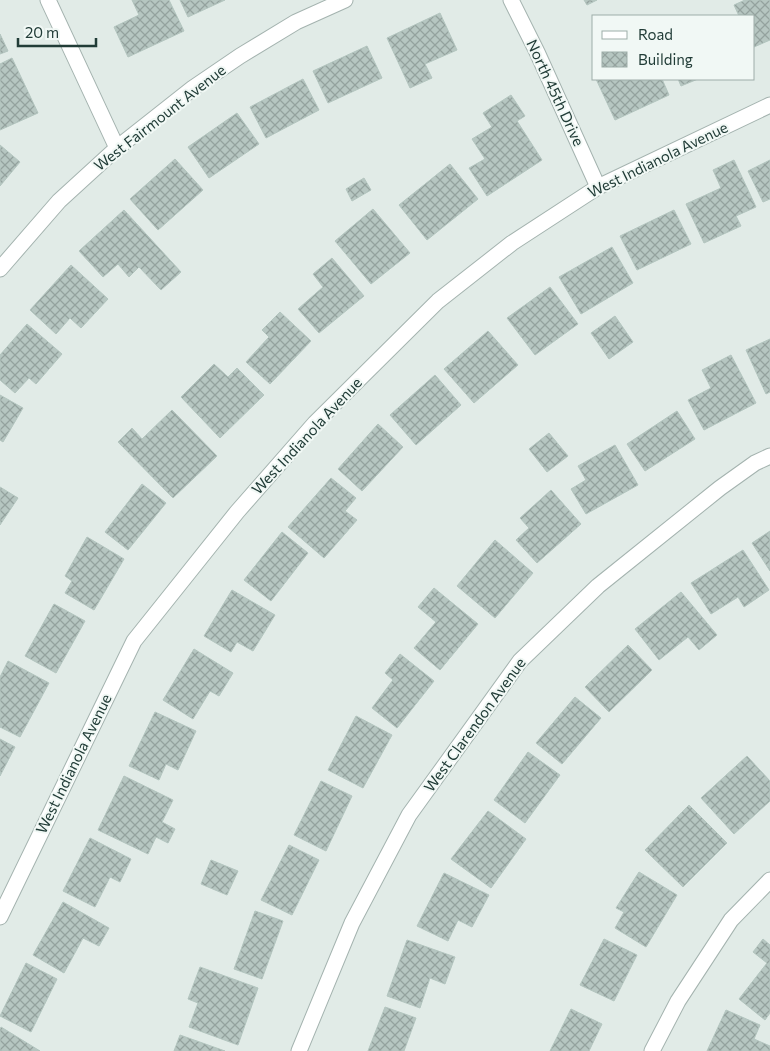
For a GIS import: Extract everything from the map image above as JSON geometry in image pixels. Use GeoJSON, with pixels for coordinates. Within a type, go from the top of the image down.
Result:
{"type":"FeatureCollection","features":[{"type":"Feature","properties":{"kind":"street"},"geometry":{"type":"LineString","coordinates":[[48,0],[117,148]]}},
{"type":"Feature","properties":{"kind":"street","name":"West Fairmount Avenue"},"geometry":{"type":"LineString","coordinates":[[0,269],[60,201],[117,148],[193,88],[240,56],[296,22],[345,0]]}},
{"type":"Feature","properties":{"kind":"street","name":"North 45th Drive"},"geometry":{"type":"LineString","coordinates":[[511,0],[537,52],[598,187]]}},
{"type":"Feature","properties":{"kind":"street","name":"West Indianola Avenue"},"geometry":{"type":"LineString","coordinates":[[0,917],[134,641],[236,512],[315,423],[438,301],[512,243],[598,187],[770,105]]}},
{"type":"Feature","properties":{"kind":"street","name":"West Clarendon Avenue"},"geometry":{"type":"LineString","coordinates":[[299,1051],[352,923],[409,815],[520,660],[606,579],[720,488],[755,463],[770,456]]}},
{"type":"Feature","properties":{"kind":"street"},"geometry":{"type":"LineString","coordinates":[[652,1051],[678,1001],[731,920],[770,880]]}},
{"type":"Feature","properties":{"kind":"building"},"geometry":{"type":"Polygon","coordinates":[[[132,0],[169,0],[184,31],[128,57],[114,27],[139,15],[132,0]]]}},
{"type":"Feature","properties":{"kind":"building"},"geometry":{"type":"Polygon","coordinates":[[[180,0],[225,0],[188,17],[180,0]]]}},
{"type":"Feature","properties":{"kind":"building"},"geometry":{"type":"Polygon","coordinates":[[[584,0],[597,0],[587,5],[584,0]]]}},
{"type":"Feature","properties":{"kind":"building"},"geometry":{"type":"Polygon","coordinates":[[[745,0],[770,0],[770,40],[755,47],[755,15],[739,15],[734,5],[745,0]]]}},
{"type":"Feature","properties":{"kind":"building"},"geometry":{"type":"Polygon","coordinates":[[[440,13],[457,50],[425,64],[432,78],[410,88],[387,38],[440,13]]]}},
{"type":"Feature","properties":{"kind":"building"},"geometry":{"type":"Polygon","coordinates":[[[0,34],[8,51],[0,54],[0,34]]]}},
{"type":"Feature","properties":{"kind":"building"},"geometry":{"type":"Polygon","coordinates":[[[367,46],[382,78],[328,103],[313,71],[367,46]]]}},
{"type":"Feature","properties":{"kind":"building"},"geometry":{"type":"Polygon","coordinates":[[[12,58],[38,113],[0,130],[0,64],[12,58]]]}},
{"type":"Feature","properties":{"kind":"building"},"geometry":{"type":"Polygon","coordinates":[[[303,79],[319,110],[266,138],[250,107],[303,79]]]}},
{"type":"Feature","properties":{"kind":"building"},"geometry":{"type":"Polygon","coordinates":[[[596,80],[662,80],[669,95],[615,120],[596,80]]]}},
{"type":"Feature","properties":{"kind":"building"},"geometry":{"type":"Polygon","coordinates":[[[678,80],[696,80],[681,86],[678,80]]]}},
{"type":"Feature","properties":{"kind":"building"},"geometry":{"type":"Polygon","coordinates":[[[511,95],[525,116],[517,121],[542,160],[487,196],[469,168],[485,159],[472,139],[492,127],[483,113],[511,95]]]}},
{"type":"Feature","properties":{"kind":"building"},"geometry":{"type":"Polygon","coordinates":[[[237,113],[259,144],[209,178],[188,147],[237,113]]]}},
{"type":"Feature","properties":{"kind":"building"},"geometry":{"type":"Polygon","coordinates":[[[0,145],[20,162],[0,186],[0,145]]]}},
{"type":"Feature","properties":{"kind":"building"},"geometry":{"type":"Polygon","coordinates":[[[175,159],[203,190],[158,230],[130,199],[175,159]]]}},
{"type":"Feature","properties":{"kind":"building"},"geometry":{"type":"Polygon","coordinates":[[[734,160],[756,207],[736,216],[741,226],[704,243],[686,204],[721,188],[713,170],[734,160]]]}},
{"type":"Feature","properties":{"kind":"building"},"geometry":{"type":"Polygon","coordinates":[[[770,160],[770,199],[763,202],[748,171],[770,160]]]}},
{"type":"Feature","properties":{"kind":"building"},"geometry":{"type":"Polygon","coordinates":[[[450,164],[478,199],[427,240],[399,205],[450,164]]]}},
{"type":"Feature","properties":{"kind":"building"},"geometry":{"type":"Polygon","coordinates":[[[364,178],[371,190],[352,201],[346,189],[364,178]]]}},
{"type":"Feature","properties":{"kind":"building"},"geometry":{"type":"Polygon","coordinates":[[[373,209],[410,253],[371,284],[335,241],[373,209]]]}},
{"type":"Feature","properties":{"kind":"building"},"geometry":{"type":"Polygon","coordinates":[[[124,210],[181,272],[161,290],[139,267],[129,277],[118,264],[103,277],[79,251],[124,210]]]}},
{"type":"Feature","properties":{"kind":"building"},"geometry":{"type":"Polygon","coordinates":[[[674,210],[691,244],[637,270],[620,236],[674,210]]]}},
{"type":"Feature","properties":{"kind":"building"},"geometry":{"type":"Polygon","coordinates":[[[612,247],[633,283],[581,314],[559,277],[612,247]]]}},
{"type":"Feature","properties":{"kind":"building"},"geometry":{"type":"Polygon","coordinates":[[[332,258],[364,296],[319,333],[298,309],[323,287],[313,274],[332,258]]]}},
{"type":"Feature","properties":{"kind":"building"},"geometry":{"type":"Polygon","coordinates":[[[71,265],[108,299],[81,328],[70,318],[56,334],[30,310],[71,265]]]}},
{"type":"Feature","properties":{"kind":"building"},"geometry":{"type":"Polygon","coordinates":[[[550,287],[578,324],[535,355],[507,318],[550,287]]]}},
{"type":"Feature","properties":{"kind":"building"},"geometry":{"type":"Polygon","coordinates":[[[280,312],[311,341],[270,384],[246,362],[269,337],[262,330],[280,312]]]}},
{"type":"Feature","properties":{"kind":"building"},"geometry":{"type":"Polygon","coordinates":[[[615,316],[633,342],[609,359],[591,333],[615,316]]]}},
{"type":"Feature","properties":{"kind":"building"},"geometry":{"type":"Polygon","coordinates":[[[27,324],[62,354],[36,384],[29,378],[15,393],[0,380],[0,355],[27,324]]]}},
{"type":"Feature","properties":{"kind":"building"},"geometry":{"type":"Polygon","coordinates":[[[488,331],[518,365],[474,403],[444,369],[488,331]]]}},
{"type":"Feature","properties":{"kind":"building"},"geometry":{"type":"Polygon","coordinates":[[[770,339],[770,392],[766,394],[746,350],[770,339]]]}},
{"type":"Feature","properties":{"kind":"building"},"geometry":{"type":"Polygon","coordinates":[[[731,355],[756,403],[704,430],[688,400],[711,388],[702,370],[731,355]]]}},
{"type":"Feature","properties":{"kind":"building"},"geometry":{"type":"Polygon","coordinates":[[[214,364],[228,377],[237,368],[264,395],[220,438],[181,397],[214,364]]]}},
{"type":"Feature","properties":{"kind":"building"},"geometry":{"type":"Polygon","coordinates":[[[435,375],[461,405],[416,445],[390,415],[435,375]]]}},
{"type":"Feature","properties":{"kind":"building"},"geometry":{"type":"Polygon","coordinates":[[[0,395],[23,408],[3,442],[0,440],[0,395]]]}},
{"type":"Feature","properties":{"kind":"building"},"geometry":{"type":"Polygon","coordinates":[[[172,410],[217,456],[173,498],[118,442],[132,428],[142,439],[172,410]]]}},
{"type":"Feature","properties":{"kind":"building"},"geometry":{"type":"Polygon","coordinates":[[[677,411],[695,439],[645,471],[627,444],[677,411]]]}},
{"type":"Feature","properties":{"kind":"building"},"geometry":{"type":"Polygon","coordinates":[[[378,424],[403,447],[362,491],[338,469],[378,424]]]}},
{"type":"Feature","properties":{"kind":"building"},"geometry":{"type":"Polygon","coordinates":[[[549,433],[568,456],[547,472],[529,449],[549,433]]]}},
{"type":"Feature","properties":{"kind":"building"},"geometry":{"type":"Polygon","coordinates":[[[615,445],[638,485],[586,514],[571,489],[586,480],[578,466],[615,445]]]}},
{"type":"Feature","properties":{"kind":"building"},"geometry":{"type":"Polygon","coordinates":[[[331,478],[356,498],[345,511],[357,520],[324,558],[288,527],[331,478]]]}},
{"type":"Feature","properties":{"kind":"building"},"geometry":{"type":"Polygon","coordinates":[[[142,484],[166,503],[128,550],[105,532],[142,484]]]}},
{"type":"Feature","properties":{"kind":"building"},"geometry":{"type":"Polygon","coordinates":[[[0,487],[18,498],[0,525],[0,487]]]}},
{"type":"Feature","properties":{"kind":"building"},"geometry":{"type":"Polygon","coordinates":[[[551,490],[581,524],[537,563],[516,540],[529,528],[520,518],[551,490]]]}},
{"type":"Feature","properties":{"kind":"building"},"geometry":{"type":"Polygon","coordinates":[[[770,531],[770,571],[752,543],[770,531]]]}},
{"type":"Feature","properties":{"kind":"building"},"geometry":{"type":"Polygon","coordinates":[[[282,532],[308,553],[271,601],[244,580],[282,532]]]}},
{"type":"Feature","properties":{"kind":"building"},"geometry":{"type":"Polygon","coordinates":[[[87,537],[124,559],[94,610],[65,593],[72,581],[65,576],[87,537]]]}},
{"type":"Feature","properties":{"kind":"building"},"geometry":{"type":"Polygon","coordinates":[[[495,540],[533,573],[495,618],[457,586],[495,540]]]}},
{"type":"Feature","properties":{"kind":"building"},"geometry":{"type":"Polygon","coordinates":[[[743,550],[769,590],[744,607],[738,597],[711,614],[691,583],[743,550]]]}},
{"type":"Feature","properties":{"kind":"building"},"geometry":{"type":"Polygon","coordinates":[[[434,588],[478,624],[440,670],[414,648],[436,622],[418,607],[434,588]]]}},
{"type":"Feature","properties":{"kind":"building"},"geometry":{"type":"Polygon","coordinates":[[[232,590],[275,615],[253,651],[237,642],[231,652],[204,636],[232,590]]]}},
{"type":"Feature","properties":{"kind":"building"},"geometry":{"type":"Polygon","coordinates":[[[681,592],[717,635],[699,650],[688,637],[659,660],[635,629],[681,592]]]}},
{"type":"Feature","properties":{"kind":"building"},"geometry":{"type":"Polygon","coordinates":[[[54,604],[85,621],[56,673],[25,656],[54,604]]]}},
{"type":"Feature","properties":{"kind":"building"},"geometry":{"type":"Polygon","coordinates":[[[628,645],[652,670],[609,712],[585,687],[628,645]]]}},
{"type":"Feature","properties":{"kind":"building"},"geometry":{"type":"Polygon","coordinates":[[[194,649],[233,673],[219,696],[210,691],[193,719],[163,700],[194,649]]]}},
{"type":"Feature","properties":{"kind":"building"},"geometry":{"type":"Polygon","coordinates":[[[400,654],[434,681],[397,728],[372,708],[393,680],[385,673],[400,654]]]}},
{"type":"Feature","properties":{"kind":"building"},"geometry":{"type":"Polygon","coordinates":[[[8,661],[49,683],[20,737],[0,727],[0,677],[8,661]]]}},
{"type":"Feature","properties":{"kind":"building"},"geometry":{"type":"Polygon","coordinates":[[[575,697],[601,718],[562,764],[536,743],[575,697]]]}},
{"type":"Feature","properties":{"kind":"building"},"geometry":{"type":"Polygon","coordinates":[[[155,712],[196,731],[178,770],[166,764],[159,780],[129,766],[155,712]]]}},
{"type":"Feature","properties":{"kind":"building"},"geometry":{"type":"Polygon","coordinates":[[[356,716],[392,735],[363,788],[328,770],[356,716]]]}},
{"type":"Feature","properties":{"kind":"building"},"geometry":{"type":"Polygon","coordinates":[[[0,739],[15,747],[0,776],[0,739]]]}},
{"type":"Feature","properties":{"kind":"building"},"geometry":{"type":"Polygon","coordinates":[[[528,752],[560,775],[525,823],[494,800],[528,752]]]}},
{"type":"Feature","properties":{"kind":"building"},"geometry":{"type":"Polygon","coordinates":[[[747,756],[770,781],[770,801],[734,834],[701,798],[747,756]]]}},
{"type":"Feature","properties":{"kind":"building"},"geometry":{"type":"Polygon","coordinates":[[[124,776],[173,800],[162,822],[175,829],[168,843],[156,837],[148,854],[98,830],[124,776]]]}},
{"type":"Feature","properties":{"kind":"building"},"geometry":{"type":"Polygon","coordinates":[[[321,781],[352,796],[326,851],[294,835],[321,781]]]}},
{"type":"Feature","properties":{"kind":"building"},"geometry":{"type":"Polygon","coordinates":[[[689,805],[727,843],[683,887],[645,850],[689,805]]]}},
{"type":"Feature","properties":{"kind":"building"},"geometry":{"type":"Polygon","coordinates":[[[488,811],[526,839],[491,888],[451,859],[488,811]]]}},
{"type":"Feature","properties":{"kind":"building"},"geometry":{"type":"Polygon","coordinates":[[[90,838],[131,859],[120,882],[110,877],[95,907],[63,891],[90,838]]]}},
{"type":"Feature","properties":{"kind":"building"},"geometry":{"type":"Polygon","coordinates":[[[289,845],[319,860],[292,915],[261,900],[289,845]]]}},
{"type":"Feature","properties":{"kind":"building"},"geometry":{"type":"Polygon","coordinates":[[[211,860],[238,871],[227,895],[201,884],[211,860]]]}},
{"type":"Feature","properties":{"kind":"building"},"geometry":{"type":"Polygon","coordinates":[[[639,872],[677,895],[646,947],[615,928],[624,912],[616,908],[639,872]]]}},
{"type":"Feature","properties":{"kind":"building"},"geometry":{"type":"Polygon","coordinates":[[[444,873],[489,895],[472,927],[458,920],[448,941],[417,926],[444,873]]]}},
{"type":"Feature","properties":{"kind":"building"},"geometry":{"type":"Polygon","coordinates":[[[63,902],[109,928],[99,946],[83,938],[64,973],[33,955],[63,902]]]}},
{"type":"Feature","properties":{"kind":"building"},"geometry":{"type":"Polygon","coordinates":[[[255,911],[283,921],[262,979],[234,969],[255,911]]]}},
{"type":"Feature","properties":{"kind":"building"},"geometry":{"type":"Polygon","coordinates":[[[604,939],[637,955],[614,1001],[580,985],[604,939]]]}},
{"type":"Feature","properties":{"kind":"building"},"geometry":{"type":"Polygon","coordinates":[[[763,939],[770,945],[770,1013],[765,1020],[739,999],[767,963],[753,952],[763,939]]]}},
{"type":"Feature","properties":{"kind":"building"},"geometry":{"type":"Polygon","coordinates":[[[407,940],[455,957],[445,984],[430,978],[420,1008],[387,996],[407,940]]]}},
{"type":"Feature","properties":{"kind":"building"},"geometry":{"type":"Polygon","coordinates":[[[26,963],[57,979],[31,1032],[0,1016],[26,963]]]}},
{"type":"Feature","properties":{"kind":"building"},"geometry":{"type":"Polygon","coordinates":[[[200,967],[258,988],[238,1045],[189,1027],[198,1003],[188,999],[200,967]]]}},
{"type":"Feature","properties":{"kind":"building"},"geometry":{"type":"Polygon","coordinates":[[[385,1007],[416,1018],[404,1051],[368,1051],[385,1007]]]}},
{"type":"Feature","properties":{"kind":"building"},"geometry":{"type":"Polygon","coordinates":[[[571,1009],[602,1024],[589,1051],[550,1051],[571,1009]]]}},
{"type":"Feature","properties":{"kind":"building"},"geometry":{"type":"Polygon","coordinates":[[[726,1010],[760,1025],[754,1039],[770,1046],[770,1051],[707,1051],[726,1010]]]}},
{"type":"Feature","properties":{"kind":"building"},"geometry":{"type":"Polygon","coordinates":[[[1,1027],[40,1051],[0,1051],[1,1027]]]}},
{"type":"Feature","properties":{"kind":"building"},"geometry":{"type":"Polygon","coordinates":[[[180,1035],[225,1051],[174,1051],[180,1035]]]}}]}
